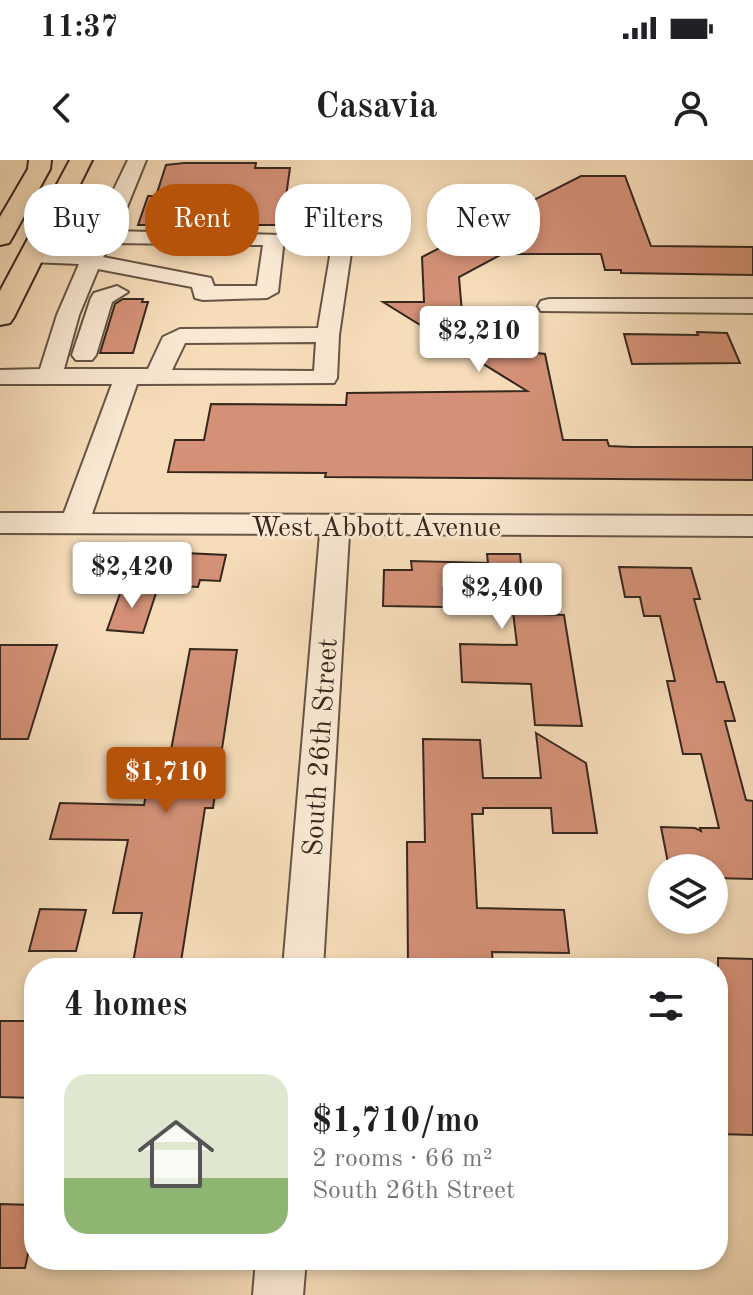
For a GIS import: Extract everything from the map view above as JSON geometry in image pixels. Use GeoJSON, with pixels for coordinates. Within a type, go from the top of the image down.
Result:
{"type":"FeatureCollection","features":[{"type":"Feature","properties":{"kind":"main road"},"geometry":{"type":"LineString","coordinates":[[0,238],[39,169],[40,160]]}},
{"type":"Feature","properties":{"kind":"main road"},"geometry":{"type":"LineString","coordinates":[[68,184],[81,160]]}},
{"type":"Feature","properties":{"kind":"main road"},"geometry":{"type":"LineString","coordinates":[[0,317],[31,256]]}},
{"type":"Feature","properties":{"kind":"street"},"geometry":{"type":"LineString","coordinates":[[127,184],[137,160]]}},
{"type":"Feature","properties":{"kind":"street"},"geometry":{"type":"LineString","coordinates":[[50,376],[68,315],[102,240],[145,239]]}},
{"type":"Feature","properties":{"kind":"street"},"geometry":{"type":"LineString","coordinates":[[84,355],[102,298],[117,292],[267,292],[274,239],[259,239]]}},
{"type":"Feature","properties":{"kind":"street"},"geometry":{"type":"LineString","coordinates":[[74,256],[203,283],[203,293]]}},
{"type":"Feature","properties":{"kind":"street"},"geometry":{"type":"LineString","coordinates":[[117,292],[127,269],[151,256]]}},
{"type":"Feature","properties":{"kind":"street"},"geometry":{"type":"LineString","coordinates":[[0,377],[325,378],[340,256]]}},
{"type":"Feature","properties":{"kind":"street"},"geometry":{"type":"LineString","coordinates":[[549,306],[753,306]]}},
{"type":"Feature","properties":{"kind":"street"},"geometry":{"type":"LineString","coordinates":[[157,377],[171,342],[180,336],[328,335]]}},
{"type":"Feature","properties":{"kind":"street"},"geometry":{"type":"LineString","coordinates":[[74,524],[127,377]]}},
{"type":"Feature","properties":{"kind":"street","name":"West Abbott Avenue"},"geometry":{"type":"LineString","coordinates":[[0,523],[752,529]]}},
{"type":"Feature","properties":{"kind":"street","name":"South 26th Street"},"geometry":{"type":"LineString","coordinates":[[304,958],[335,526]]}},
{"type":"Feature","properties":{"kind":"street"},"geometry":{"type":"LineString","coordinates":[[278,1295],[280,1270]]}},
{"type":"Feature","properties":{"kind":"building"},"geometry":{"type":"Polygon","coordinates":[[[256,163],[255,168],[290,168],[288,184],[275,184],[275,225],[259,225],[259,184],[160,184],[166,165],[256,163]]]}},
{"type":"Feature","properties":{"kind":"building"},"geometry":{"type":"Polygon","coordinates":[[[581,176],[625,176],[651,246],[753,247],[753,275],[621,273],[621,270],[605,270],[601,254],[540,254],[540,197],[581,176]]]}},
{"type":"Feature","properties":{"kind":"building"},"geometry":{"type":"Polygon","coordinates":[[[145,205],[145,225],[138,225],[145,205]]]}},
{"type":"Feature","properties":{"kind":"building"},"geometry":{"type":"Polygon","coordinates":[[[427,254],[498,256],[459,277],[462,313],[528,352],[545,354],[563,440],[607,440],[609,446],[632,447],[753,447],[753,480],[325,477],[326,473],[168,472],[175,440],[204,440],[211,404],[346,405],[347,393],[527,391],[383,302],[424,302],[422,257],[427,254]]]}},
{"type":"Feature","properties":{"kind":"building"},"geometry":{"type":"Polygon","coordinates":[[[123,299],[148,302],[133,353],[100,353],[115,304],[123,299]]]}},
{"type":"Feature","properties":{"kind":"building"},"geometry":{"type":"Polygon","coordinates":[[[697,332],[727,333],[740,363],[632,364],[624,334],[698,335],[697,332]]]}},
{"type":"Feature","properties":{"kind":"building"},"geometry":{"type":"Polygon","coordinates":[[[163,552],[226,555],[220,581],[200,580],[198,587],[153,585],[163,552]]]}},
{"type":"Feature","properties":{"kind":"building"},"geometry":{"type":"Polygon","coordinates":[[[487,554],[520,554],[522,574],[536,574],[540,614],[564,615],[582,726],[535,725],[531,684],[462,682],[460,644],[517,645],[510,588],[443,588],[444,607],[383,606],[384,570],[412,570],[411,561],[488,563],[487,554]]]}},
{"type":"Feature","properties":{"kind":"building"},"geometry":{"type":"Polygon","coordinates":[[[619,567],[691,568],[700,599],[694,599],[717,682],[724,682],[735,721],[725,721],[746,800],[753,801],[753,879],[728,878],[728,854],[666,854],[661,827],[701,831],[700,828],[719,828],[701,754],[683,754],[667,681],[675,681],[660,616],[644,616],[640,597],[625,597],[619,567]]]}},
{"type":"Feature","properties":{"kind":"building"},"geometry":{"type":"Polygon","coordinates":[[[122,588],[157,590],[143,633],[107,630],[122,588]]]}},
{"type":"Feature","properties":{"kind":"building"},"geometry":{"type":"Polygon","coordinates":[[[0,645],[57,645],[28,739],[0,739],[0,645]]]}},
{"type":"Feature","properties":{"kind":"building"},"geometry":{"type":"Polygon","coordinates":[[[190,649],[237,650],[213,808],[205,808],[182,958],[134,958],[142,913],[113,913],[128,840],[50,839],[60,803],[144,805],[154,750],[171,750],[190,649]]]}},
{"type":"Feature","properties":{"kind":"building"},"geometry":{"type":"Polygon","coordinates":[[[536,733],[586,763],[597,833],[553,833],[551,808],[483,808],[483,814],[472,814],[477,908],[564,910],[569,953],[492,952],[492,958],[408,958],[407,842],[425,842],[423,739],[480,740],[483,778],[541,778],[536,733]]]}},
{"type":"Feature","properties":{"kind":"building"},"geometry":{"type":"Polygon","coordinates":[[[40,909],[86,910],[76,951],[29,951],[40,909]]]}},
{"type":"Feature","properties":{"kind":"building"},"geometry":{"type":"Polygon","coordinates":[[[728,958],[753,959],[753,1135],[728,1134],[728,958]]]}},
{"type":"Feature","properties":{"kind":"building"},"geometry":{"type":"Polygon","coordinates":[[[0,1021],[24,1021],[24,1098],[0,1097],[0,1021]]]}},
{"type":"Feature","properties":{"kind":"building"},"geometry":{"type":"Polygon","coordinates":[[[0,1204],[24,1205],[24,1268],[0,1268],[0,1204]]]}}]}
